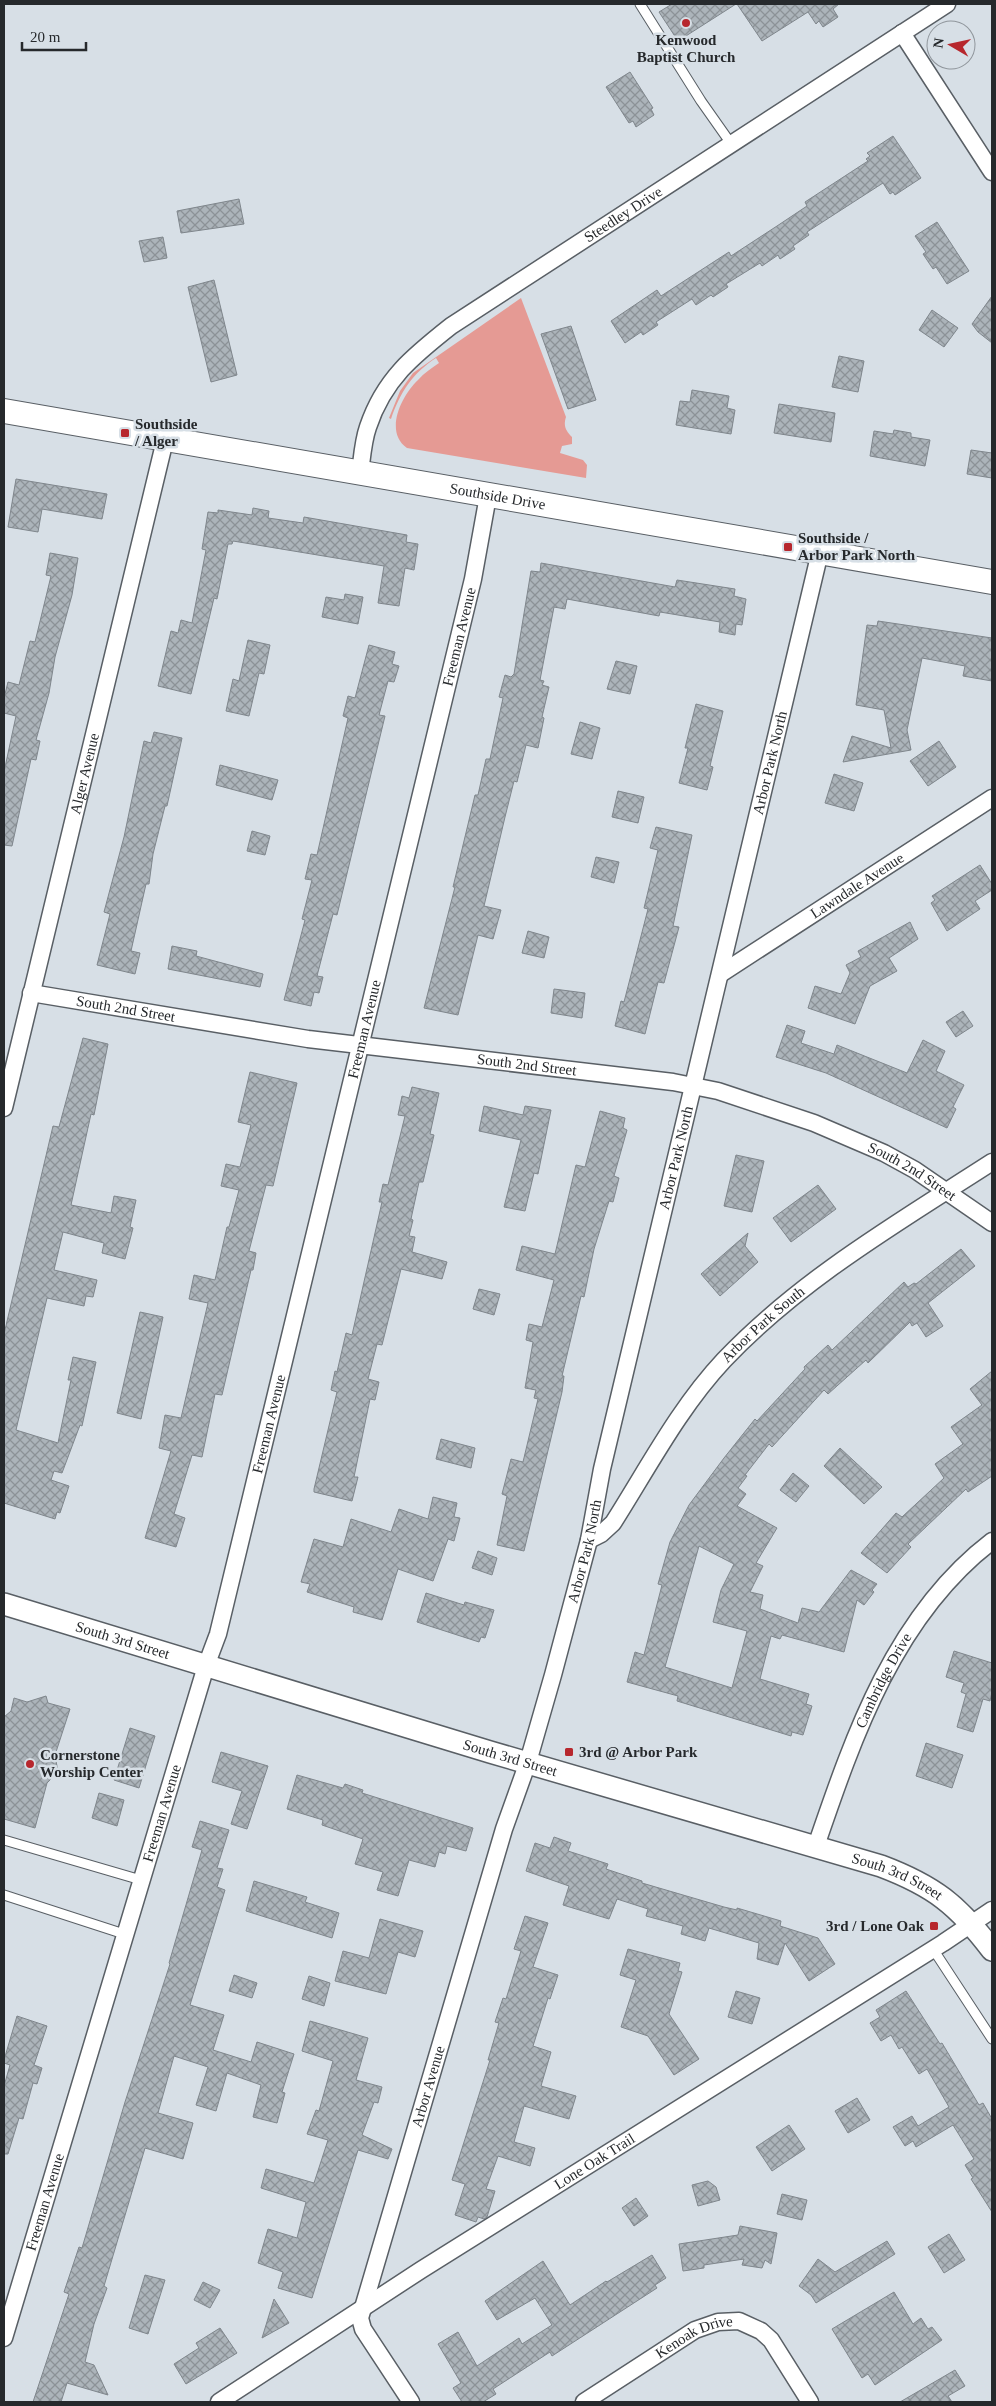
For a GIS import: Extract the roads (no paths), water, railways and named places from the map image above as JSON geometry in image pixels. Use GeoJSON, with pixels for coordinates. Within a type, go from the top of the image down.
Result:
{"type":"FeatureCollection","features":[{"type":"Feature","properties":{"kind":"main road","name":"Southside Drive"},"geometry":{"type":"LineString","coordinates":[[4,411],[992,582]]}},
{"type":"Feature","properties":{"kind":"street","name":"Steedley Drive"},"geometry":{"type":"LineString","coordinates":[[360,473],[367,428],[383,391],[408,360],[451,326],[947,4]]}},
{"type":"Feature","properties":{"kind":"street"},"geometry":{"type":"LineString","coordinates":[[902,33],[992,172]]}},
{"type":"Feature","properties":{"kind":"street","name":"Alger Avenue"},"geometry":{"type":"LineString","coordinates":[[4,1108],[165,440]]}},
{"type":"Feature","properties":{"kind":"street","name":"Freeman Avenue"},"geometry":{"type":"LineString","coordinates":[[4,2338],[124,1934],[206,1666],[218,1634],[229,1593],[471,589],[488,496]]}},
{"type":"Feature","properties":{"kind":"street","name":"Arbor Park North"},"geometry":{"type":"LineString","coordinates":[[528,1762],[588,1540],[602,1469],[722,973],[820,552]]}},
{"type":"Feature","properties":{"kind":"street","name":"Lawndale Avenue"},"geometry":{"type":"LineString","coordinates":[[722,973],[992,798]]}},
{"type":"Feature","properties":{"kind":"street","name":"South 2nd Street"},"geometry":{"type":"LineString","coordinates":[[31,993],[299,1038],[694,1085],[718,1091],[814,1123],[884,1153],[947,1191],[992,1224]]}},
{"type":"Feature","properties":{"kind":"street","name":"Arbor Park South"},"geometry":{"type":"LineString","coordinates":[[588,1540],[601,1534],[613,1523],[691,1400],[724,1361],[761,1324],[842,1260],[992,1162]]}},
{"type":"Feature","properties":{"kind":"street","name":"Cambridge Drive"},"geometry":{"type":"LineString","coordinates":[[816,1846],[866,1712],[896,1651],[936,1596],[992,1541]]}},
{"type":"Feature","properties":{"kind":"street","name":"South 3rd Street"},"geometry":{"type":"LineString","coordinates":[[4,1604],[206,1666],[881,1866],[921,1883],[948,1900],[972,1923],[992,1950]]}},
{"type":"Feature","properties":{"kind":"street","name":"Arbor Avenue"},"geometry":{"type":"LineString","coordinates":[[411,2402],[363,2330],[360,2318],[501,1838],[528,1762]]}},
{"type":"Feature","properties":{"kind":"street","name":"Lone Oak Trail"},"geometry":{"type":"LineString","coordinates":[[220,2402],[420,2270],[933,1949],[992,1910]]}},
{"type":"Feature","properties":{"kind":"street","name":"Kenoak Drive"},"geometry":{"type":"LineString","coordinates":[[584,2402],[695,2330],[718,2322],[739,2321],[762,2331],[771,2340],[810,2402]]}},
{"type":"Feature","properties":{"kind":"lane"},"geometry":{"type":"LineString","coordinates":[[640,4],[701,101],[732,144]]}},
{"type":"Feature","properties":{"kind":"lane"},"geometry":{"type":"LineString","coordinates":[[4,1840],[141,1880]]}},
{"type":"Feature","properties":{"kind":"lane"},"geometry":{"type":"LineString","coordinates":[[4,1895],[124,1934]]}},
{"type":"Feature","properties":{"kind":"lane"},"geometry":{"type":"LineString","coordinates":[[933,1949],[992,2039]]}},
{"type":"Feature","properties":{"kind":"place","name":"Kenwood Baptist Church"},"geometry":{"type":"Point","coordinates":[686,23]}},
{"type":"Feature","properties":{"kind":"place","name":"Southside / Alger"},"geometry":{"type":"Point","coordinates":[125,433]}},
{"type":"Feature","properties":{"kind":"place","name":"Southside / Arbor Park North"},"geometry":{"type":"Point","coordinates":[788,547]}},
{"type":"Feature","properties":{"kind":"place","name":"3rd @ Arbor Park"},"geometry":{"type":"Point","coordinates":[569,1752]}},
{"type":"Feature","properties":{"kind":"place","name":"Cornerstone Worship Center"},"geometry":{"type":"Point","coordinates":[30,1764]}},
{"type":"Feature","properties":{"kind":"place","name":"3rd / Lone Oak"},"geometry":{"type":"Point","coordinates":[934,1926]}}]}
